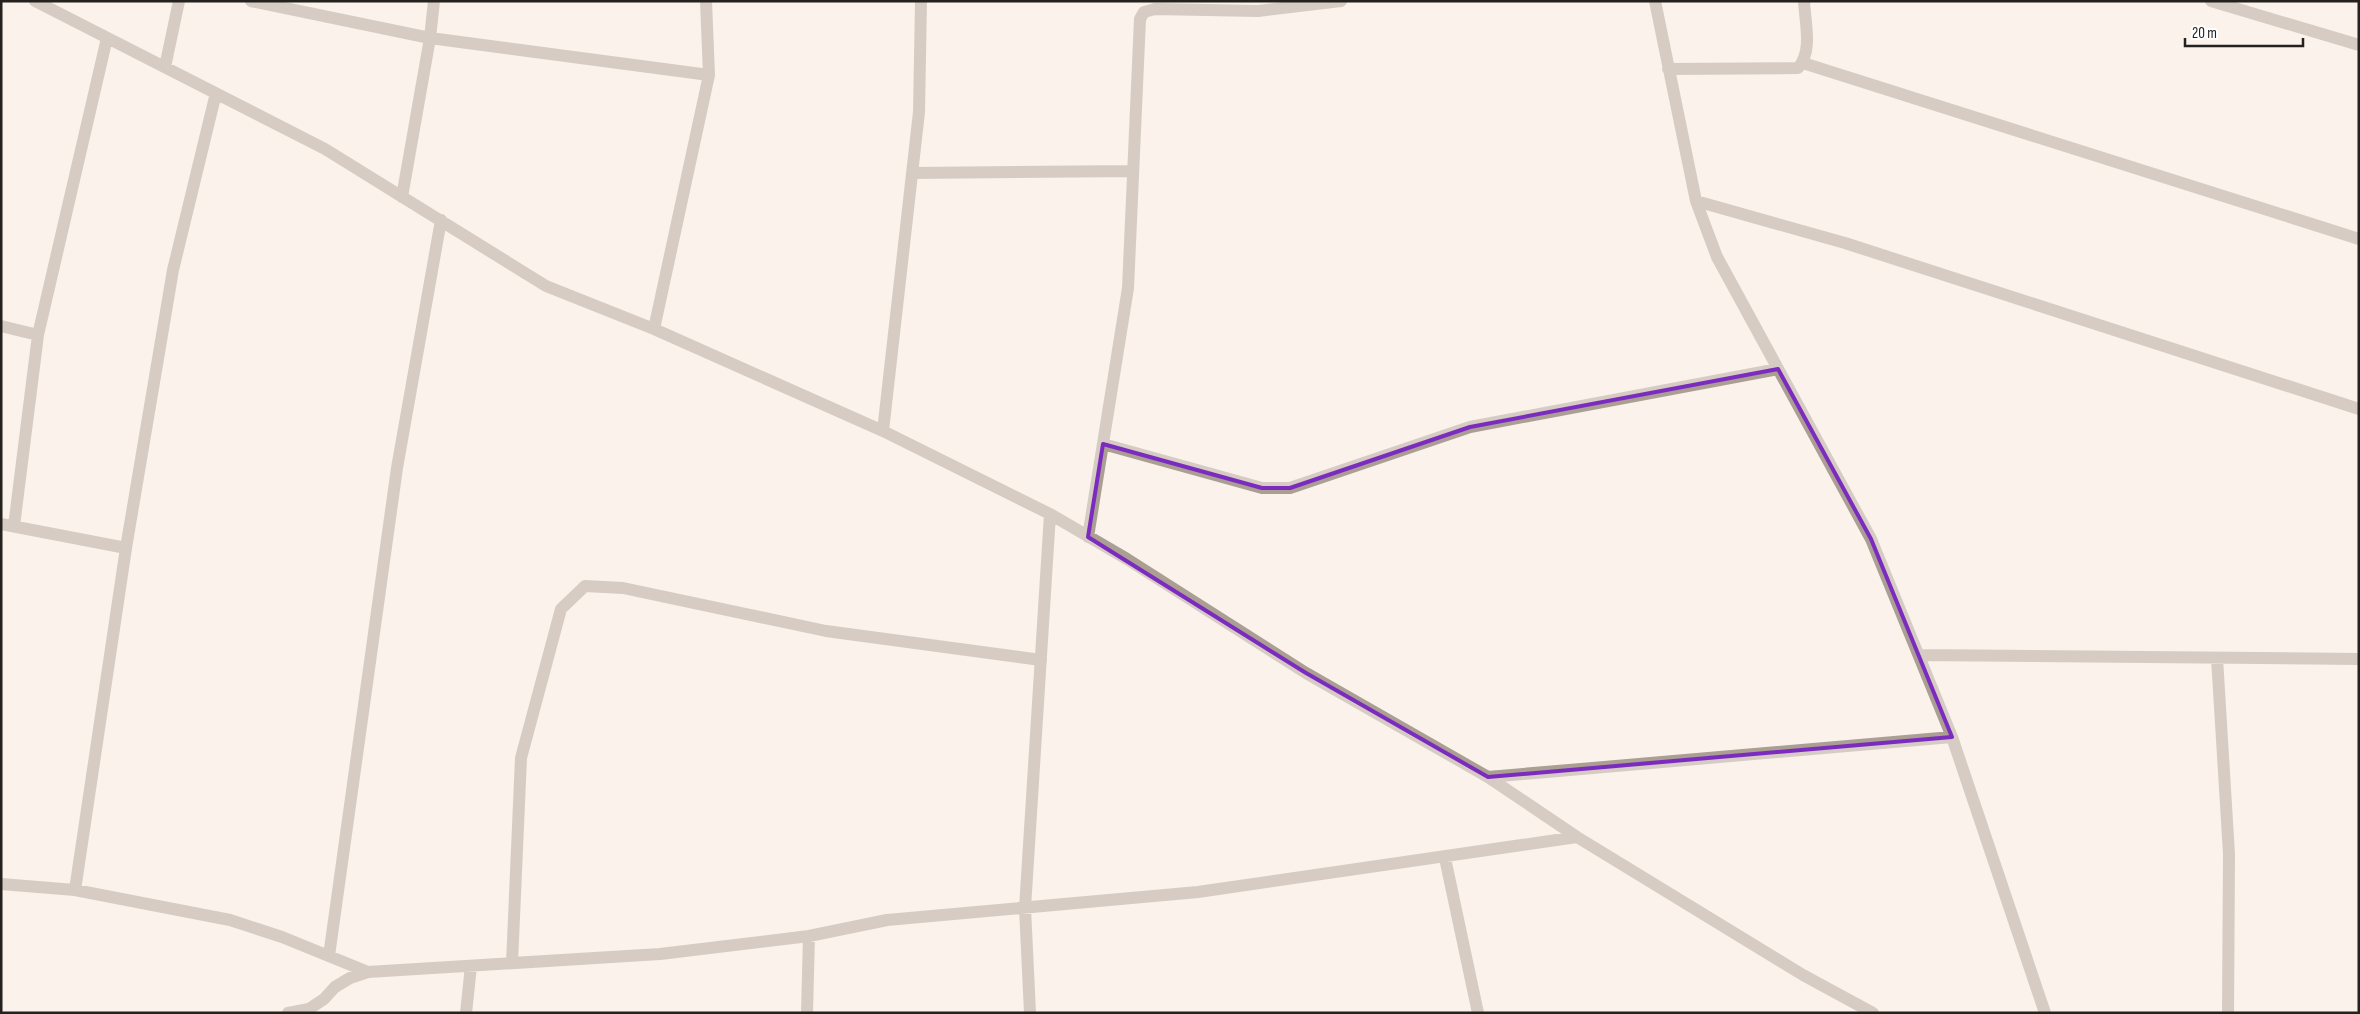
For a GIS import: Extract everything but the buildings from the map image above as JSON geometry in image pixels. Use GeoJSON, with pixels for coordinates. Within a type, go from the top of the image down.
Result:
{"type":"FeatureCollection","features":[{"type":"Feature","properties":{"kind":"street"},"geometry":{"type":"LineString","coordinates":[[35,1],[325,149],[546,286],[654,329],[883,430],[1050,514],[1306,673],[1488,777],[1577,837],[1803,974],[1873,1013]]}},
{"type":"Feature","properties":{"kind":"street"},"geometry":{"type":"LineString","coordinates":[[165,67],[179,1]]}},
{"type":"Feature","properties":{"kind":"street"},"geometry":{"type":"LineString","coordinates":[[250,1],[430,38],[709,75]]}},
{"type":"Feature","properties":{"kind":"street"},"geometry":{"type":"LineString","coordinates":[[402,196],[430,38],[434,1]]}},
{"type":"Feature","properties":{"kind":"street"},"geometry":{"type":"LineString","coordinates":[[654,329],[709,75],[706,1]]}},
{"type":"Feature","properties":{"kind":"street"},"geometry":{"type":"LineString","coordinates":[[883,430],[918,112],[921,1]]}},
{"type":"Feature","properties":{"kind":"street"},"geometry":{"type":"LineString","coordinates":[[1088,537],[1128,288],[1140,19],[1144,12],[1155,9],[1341,1]]}},
{"type":"Feature","properties":{"kind":"street"},"geometry":{"type":"LineString","coordinates":[[1655,1],[1696,201],[1717,256],[1871,539],[1952,737],[2045,1013]]}},
{"type":"Feature","properties":{"kind":"street"},"geometry":{"type":"LineString","coordinates":[[1668,69],[1798,68],[1803,63],[1807,48],[1804,1]]}},
{"type":"Feature","properties":{"kind":"street"},"geometry":{"type":"LineString","coordinates":[[2211,1],[2359,46]]}},
{"type":"Feature","properties":{"kind":"street"},"geometry":{"type":"LineString","coordinates":[[107,38],[38,335],[8,525],[126,548]]}},
{"type":"Feature","properties":{"kind":"street"},"geometry":{"type":"LineString","coordinates":[[1803,63],[2359,239]]}},
{"type":"Feature","properties":{"kind":"street"},"geometry":{"type":"LineString","coordinates":[[75,890],[126,548],[173,270],[216,93]]}},
{"type":"Feature","properties":{"kind":"street"},"geometry":{"type":"LineString","coordinates":[[912,173],[1133,171]]}},
{"type":"Feature","properties":{"kind":"street"},"geometry":{"type":"LineString","coordinates":[[1696,201],[1845,243],[2359,409]]}},
{"type":"Feature","properties":{"kind":"street"},"geometry":{"type":"LineString","coordinates":[[329,956],[397,468],[441,220]]}},
{"type":"Feature","properties":{"kind":"street"},"geometry":{"type":"LineString","coordinates":[[1,326],[38,335]]}},
{"type":"Feature","properties":{"kind":"street"},"geometry":{"type":"LineString","coordinates":[[1103,444],[1262,488],[1290,488],[1470,427],[1778,369]]}},
{"type":"Feature","properties":{"kind":"street"},"geometry":{"type":"LineString","coordinates":[[1030,1013],[1025,908],[1050,514]]}},
{"type":"Feature","properties":{"kind":"street"},"geometry":{"type":"LineString","coordinates":[[512,963],[521,758],[561,609],[585,586],[624,588],[826,631],[1041,660]]}},
{"type":"Feature","properties":{"kind":"street"},"geometry":{"type":"LineString","coordinates":[[1919,655],[2359,659]]}},
{"type":"Feature","properties":{"kind":"street"},"geometry":{"type":"LineString","coordinates":[[2217,658],[2229,854],[2228,1013]]}},
{"type":"Feature","properties":{"kind":"street"},"geometry":{"type":"LineString","coordinates":[[1488,777],[1952,737]]}},
{"type":"Feature","properties":{"kind":"street"},"geometry":{"type":"LineString","coordinates":[[288,1013],[309,1009],[324,998],[335,986],[350,978],[368,972],[660,954],[809,936],[887,920],[1198,892],[1445,858],[1577,837]]}},
{"type":"Feature","properties":{"kind":"street"},"geometry":{"type":"LineString","coordinates":[[1445,858],[1478,1013]]}},
{"type":"Feature","properties":{"kind":"street"},"geometry":{"type":"LineString","coordinates":[[1,884],[75,890],[230,920],[282,937],[368,972]]}},
{"type":"Feature","properties":{"kind":"street"},"geometry":{"type":"LineString","coordinates":[[807,1013],[809,936]]}},
{"type":"Feature","properties":{"kind":"street"},"geometry":{"type":"LineString","coordinates":[[466,1013],[471,966]]}},
{"type":"Feature","properties":{"kind":"highlighted area"},"geometry":{"type":"Polygon","coordinates":[[[1778,369],[1871,539],[1952,737],[1488,777],[1306,673],[1088,537],[1103,444],[1262,488],[1290,488],[1470,427],[1778,369]]]}}]}
